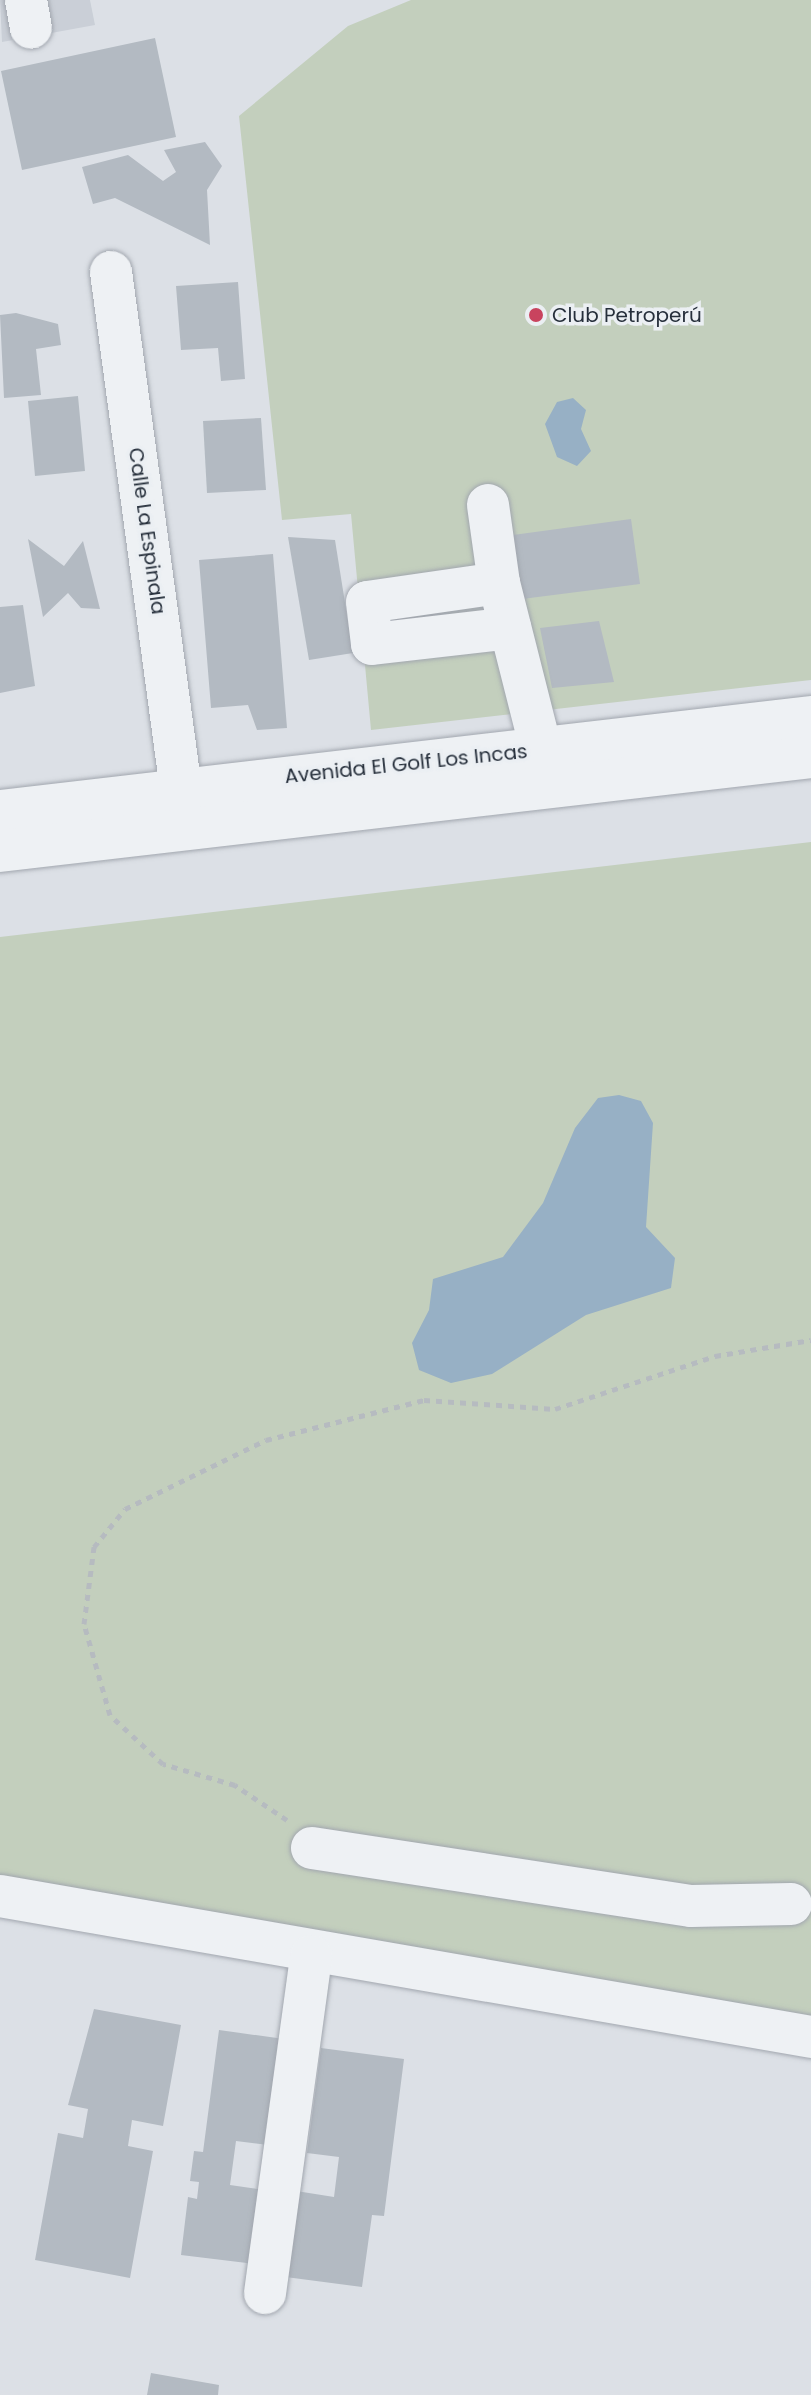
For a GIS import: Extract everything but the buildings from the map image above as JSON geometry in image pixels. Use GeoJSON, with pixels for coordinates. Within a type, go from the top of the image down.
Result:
{"type":"FeatureCollection","features":[{"type":"Feature","properties":{"kind":"street","name":"Calle La Espinala"},"geometry":{"type":"LineString","coordinates":[[111,272],[181,790]]}},
{"type":"Feature","properties":{"kind":"street"},"geometry":{"type":"LineString","coordinates":[[488,505],[499,583],[541,749]]}},
{"type":"Feature","properties":{"kind":"street"},"geometry":{"type":"LineString","coordinates":[[499,583],[367,602],[372,644],[510,628]]}},
{"type":"Feature","properties":{"kind":"street","name":"Avenida El Golf Los Incas"},"geometry":{"type":"LineString","coordinates":[[0,811],[811,717]]}},
{"type":"Feature","properties":{"kind":"street","name":"Avenida El Golf Los Incas"},"geometry":{"type":"LineString","coordinates":[[0,851],[811,757]]}},
{"type":"Feature","properties":{"kind":"street"},"geometry":{"type":"LineString","coordinates":[[312,1848],[675,1904],[804,1902]]}},
{"type":"Feature","properties":{"kind":"street"},"geometry":{"type":"LineString","coordinates":[[0,1896],[311,1956],[811,2037]]}},
{"type":"Feature","properties":{"kind":"street"},"geometry":{"type":"LineString","coordinates":[[265,2293],[311,1956]]}},
{"type":"Feature","properties":{"kind":"path"},"geometry":{"type":"LineString","coordinates":[[312,1848],[276,1807],[235,1785],[163,1764],[110,1715],[84,1624],[94,1547],[125,1509],[266,1440],[424,1400],[555,1409],[715,1356],[811,1340]]}},
{"type":"Feature","properties":{"kind":"shaded area"},"geometry":{"type":"Polygon","coordinates":[[[0,0],[90,0],[95,25],[2,42],[0,0]]]}},
{"type":"Feature","properties":{"kind":"green space","name":"Club Petroperú"},"geometry":{"type":"Polygon","coordinates":[[[411,0],[811,0],[811,680],[371,730],[351,514],[282,520],[239,116],[348,26],[411,0]]]}},
{"type":"Feature","properties":{"kind":"green space"},"geometry":{"type":"Polygon","coordinates":[[[811,842],[811,2020],[0,1889],[0,937],[811,842]]]}},
{"type":"Feature","properties":{"kind":"water"},"geometry":{"type":"Polygon","coordinates":[[[573,398],[586,410],[581,429],[591,451],[577,466],[557,457],[545,424],[557,402],[573,398]]]}},
{"type":"Feature","properties":{"kind":"water"},"geometry":{"type":"Polygon","coordinates":[[[619,1095],[641,1101],[653,1123],[646,1227],[675,1258],[671,1288],[586,1315],[492,1374],[451,1383],[419,1370],[412,1343],[429,1310],[433,1279],[503,1257],[543,1203],[575,1128],[598,1098],[619,1095]]]}},
{"type":"Feature","properties":{"kind":"place","name":"Club Petroperú"},"geometry":{"type":"Point","coordinates":[536,315]}}]}
